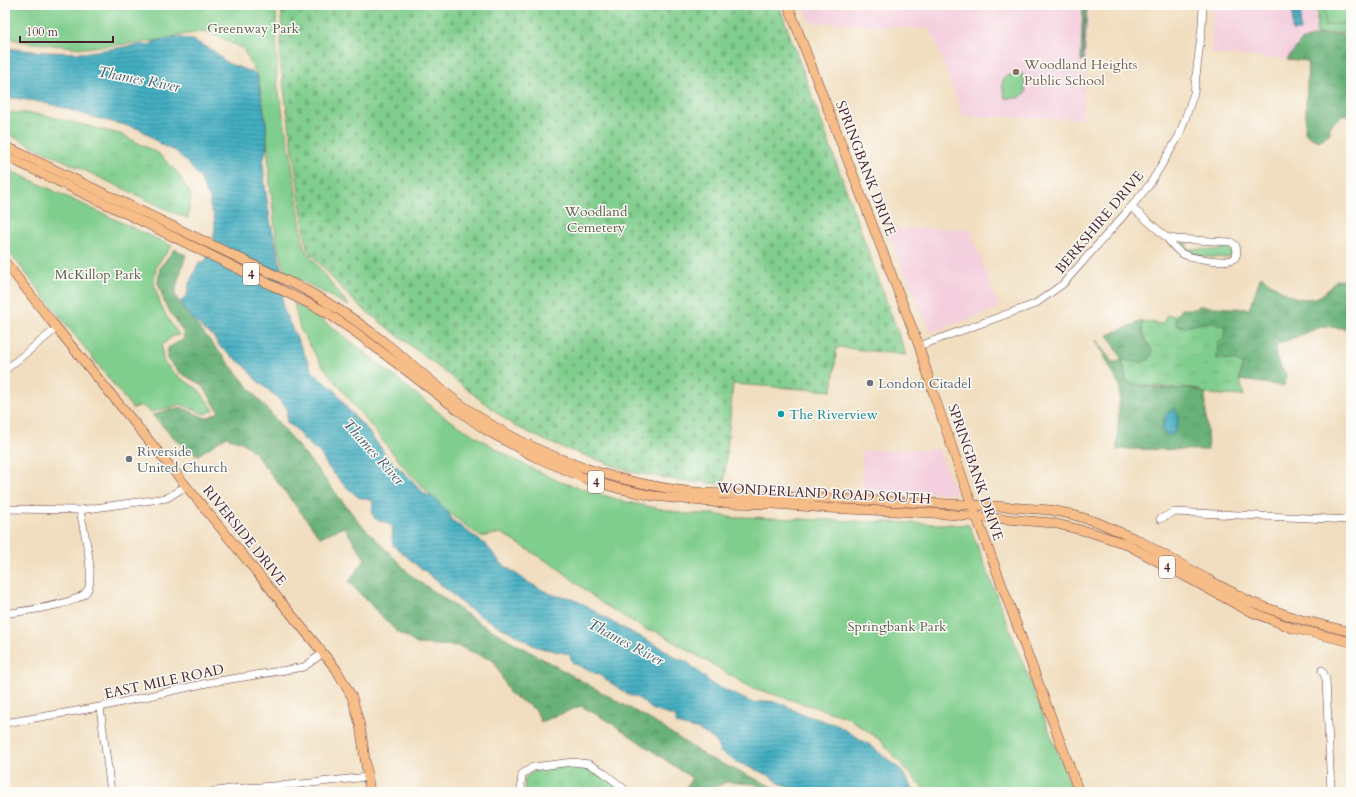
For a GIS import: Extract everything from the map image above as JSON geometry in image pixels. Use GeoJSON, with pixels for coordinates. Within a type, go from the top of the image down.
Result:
{"type":"FeatureCollection","features":[{"type":"Feature","properties":{"kind":"main road","name":"SPRINGBANK DRIVE"},"geometry":{"type":"LineString","coordinates":[[788,5],[920,346],[933,392],[972,505],[1079,792]]}},
{"type":"Feature","properties":{"kind":"main road"},"geometry":{"type":"LineString","coordinates":[[5,146],[275,274],[326,307]]}},
{"type":"Feature","properties":{"kind":"main road","name":"4"},"geometry":{"type":"LineString","coordinates":[[5,156],[177,239],[326,307]]}},
{"type":"Feature","properties":{"kind":"main road","name":"RIVERSIDE DRIVE"},"geometry":{"type":"LineString","coordinates":[[5,262],[57,328],[336,669],[352,697],[360,725],[370,792]]}},
{"type":"Feature","properties":{"kind":"main road","name":"WONDERLAND ROAD SOUTH"},"geometry":{"type":"LineString","coordinates":[[326,307],[371,332],[463,406],[492,425],[530,446],[603,475],[651,486],[705,493],[933,503],[1051,510],[1097,522],[1138,540],[1251,602],[1295,618],[1351,632]]}},
{"type":"Feature","properties":{"kind":"main road","name":"WONDERLAND ROAD SOUTH"},"geometry":{"type":"LineString","coordinates":[[326,307],[354,331],[486,430],[533,456],[589,480],[653,496],[721,503],[774,504],[976,516],[1053,523],[1093,533],[1126,544],[1247,610],[1292,628],[1351,642]]}},
{"type":"Feature","properties":{"kind":"street","name":"BERKSHIRE DRIVE"},"geometry":{"type":"LineString","coordinates":[[920,346],[1035,304],[1063,284],[1131,207],[1150,184],[1179,136],[1194,93],[1203,5]]}},
{"type":"Feature","properties":{"kind":"street"},"geometry":{"type":"LineString","coordinates":[[1131,207],[1166,237],[1181,253],[1194,258],[1229,260],[1235,258],[1237,254],[1236,246],[1231,242],[1174,239],[1166,237]]}},
{"type":"Feature","properties":{"kind":"street"},"geometry":{"type":"LineString","coordinates":[[5,370],[57,328]]}},
{"type":"Feature","properties":{"kind":"street"},"geometry":{"type":"LineString","coordinates":[[5,509],[80,510],[168,498],[186,486]]}},
{"type":"Feature","properties":{"kind":"street"},"geometry":{"type":"LineString","coordinates":[[5,614],[73,601],[87,592],[91,580],[80,510]]}},
{"type":"Feature","properties":{"kind":"street"},"geometry":{"type":"LineString","coordinates":[[1160,519],[1174,512],[1351,520]]}},
{"type":"Feature","properties":{"kind":"street","name":"EAST MILE ROAD"},"geometry":{"type":"LineString","coordinates":[[5,723],[100,707],[207,683],[304,667],[323,653]]}},
{"type":"Feature","properties":{"kind":"street"},"geometry":{"type":"LineString","coordinates":[[1322,670],[1326,679],[1332,776],[1331,792]]}},
{"type":"Feature","properties":{"kind":"street"},"geometry":{"type":"LineString","coordinates":[[100,707],[111,792]]}},
{"type":"Feature","properties":{"kind":"street"},"geometry":{"type":"LineString","coordinates":[[522,792],[522,774],[533,767],[573,762],[589,764],[603,772],[628,792]]}},
{"type":"Feature","properties":{"kind":"street"},"geometry":{"type":"LineString","coordinates":[[211,792],[368,776]]}},
{"type":"Feature","properties":{"kind":"shaded area","name":"Woodland Heights Public School"},"geometry":{"type":"Polygon","coordinates":[[[881,5],[1089,5],[1083,119],[963,116],[931,29],[810,22],[804,6],[882,8],[881,5]]]}},
{"type":"Feature","properties":{"kind":"shaded area"},"geometry":{"type":"Polygon","coordinates":[[[1213,5],[1318,5],[1316,34],[1301,41],[1287,59],[1211,54],[1213,5]]]}},
{"type":"Feature","properties":{"kind":"shaded area"},"geometry":{"type":"Polygon","coordinates":[[[886,228],[970,229],[999,308],[931,332],[886,228]]]}},
{"type":"Feature","properties":{"kind":"shaded area"},"geometry":{"type":"Polygon","coordinates":[[[938,449],[956,493],[862,491],[862,451],[938,449]]]}},
{"type":"Feature","properties":{"kind":"green space","name":"Greenway Park"},"geometry":{"type":"Polygon","coordinates":[[[5,5],[276,5],[277,83],[291,157],[304,248],[349,306],[285,272],[277,244],[270,184],[266,123],[260,88],[257,74],[243,49],[207,31],[155,41],[83,48],[24,42],[5,37],[5,5]]]}},
{"type":"Feature","properties":{"kind":"green space","name":"Woodland Cemetery"},"geometry":{"type":"Polygon","coordinates":[[[282,5],[779,5],[906,355],[837,347],[832,391],[733,384],[724,484],[681,481],[632,472],[555,445],[513,425],[357,304],[307,249],[280,61],[282,5]]]}},
{"type":"Feature","properties":{"kind":"green space"},"geometry":{"type":"Polygon","coordinates":[[[1083,5],[1087,5],[1084,60],[1081,61],[1083,5]]]}},
{"type":"Feature","properties":{"kind":"green space"},"geometry":{"type":"Polygon","coordinates":[[[1318,5],[1351,5],[1351,32],[1316,34],[1318,5]]]}},
{"type":"Feature","properties":{"kind":"green space"},"geometry":{"type":"Polygon","coordinates":[[[1325,5],[1351,5],[1351,23],[1325,25],[1325,5]]]}},
{"type":"Feature","properties":{"kind":"green space"},"geometry":{"type":"Polygon","coordinates":[[[1351,34],[1351,116],[1342,116],[1330,125],[1330,133],[1319,141],[1311,138],[1305,132],[1308,61],[1287,59],[1301,41],[1317,35],[1351,34]]]}},
{"type":"Feature","properties":{"kind":"green space"},"geometry":{"type":"Polygon","coordinates":[[[1023,74],[1026,92],[1020,98],[1005,98],[1002,85],[1004,77],[1023,74]]]}},
{"type":"Feature","properties":{"kind":"green space"},"geometry":{"type":"Polygon","coordinates":[[[5,112],[40,114],[120,134],[158,153],[178,173],[191,195],[188,219],[5,133],[5,112]]]}},
{"type":"Feature","properties":{"kind":"green space","name":"McKillop Park"},"geometry":{"type":"Polygon","coordinates":[[[5,168],[172,246],[156,266],[154,284],[161,306],[179,335],[173,336],[162,345],[163,361],[176,375],[199,390],[214,410],[205,414],[180,404],[150,412],[141,405],[133,409],[5,247],[5,168]]]}},
{"type":"Feature","properties":{"kind":"green space"},"geometry":{"type":"Polygon","coordinates":[[[1182,242],[1187,243],[1187,249],[1222,250],[1224,246],[1230,245],[1233,249],[1233,254],[1228,258],[1200,256],[1187,252],[1183,248],[1182,242]]]}},
{"type":"Feature","properties":{"kind":"green space"},"geometry":{"type":"Polygon","coordinates":[[[175,249],[186,255],[175,295],[185,311],[317,469],[358,521],[413,577],[481,624],[656,723],[707,757],[784,792],[771,792],[754,784],[727,782],[709,792],[683,792],[692,778],[610,722],[581,706],[541,722],[536,710],[510,694],[494,661],[458,646],[417,644],[395,630],[349,582],[365,559],[344,527],[320,537],[254,452],[242,442],[226,437],[198,455],[182,446],[152,415],[180,407],[206,418],[219,412],[203,386],[179,372],[167,359],[168,348],[184,339],[183,332],[165,304],[158,283],[160,267],[175,249]]]}},
{"type":"Feature","properties":{"kind":"green space"},"geometry":{"type":"Polygon","coordinates":[[[1261,276],[1287,294],[1302,299],[1310,299],[1321,296],[1336,280],[1351,281],[1351,331],[1324,326],[1280,343],[1276,346],[1276,357],[1286,376],[1284,386],[1240,380],[1242,364],[1236,361],[1217,359],[1218,342],[1224,336],[1225,326],[1207,322],[1184,327],[1176,324],[1176,316],[1181,309],[1197,309],[1198,306],[1249,309],[1261,276]]]}},
{"type":"Feature","properties":{"kind":"green space","name":"Springbank Park"},"geometry":{"type":"Polygon","coordinates":[[[294,303],[307,310],[340,333],[446,418],[513,459],[558,481],[622,501],[686,514],[714,514],[735,518],[743,517],[969,525],[1073,792],[926,792],[880,740],[849,718],[750,687],[656,631],[646,630],[600,602],[558,568],[501,533],[481,537],[445,510],[407,471],[321,364],[300,329],[294,303]]]}},
{"type":"Feature","properties":{"kind":"green space"},"geometry":{"type":"Polygon","coordinates":[[[1167,315],[1176,316],[1176,324],[1184,327],[1207,322],[1226,326],[1224,336],[1236,361],[1242,364],[1240,380],[1244,396],[1205,394],[1197,389],[1189,387],[1179,389],[1131,384],[1127,381],[1122,360],[1150,346],[1143,334],[1142,321],[1162,324],[1167,315]]]}},
{"type":"Feature","properties":{"kind":"green space"},"geometry":{"type":"Polygon","coordinates":[[[1142,321],[1143,336],[1152,351],[1150,359],[1141,363],[1122,360],[1127,381],[1131,384],[1159,388],[1191,388],[1205,394],[1208,450],[1117,450],[1120,387],[1096,340],[1112,362],[1119,362],[1121,357],[1108,335],[1142,321]]]}},
{"type":"Feature","properties":{"kind":"green space"},"geometry":{"type":"Polygon","coordinates":[[[570,765],[593,770],[623,792],[525,792],[525,779],[533,772],[545,768],[570,765]]]}},
{"type":"Feature","properties":{"kind":"water"},"geometry":{"type":"Polygon","coordinates":[[[1293,8],[1301,9],[1300,31],[1292,31],[1293,8]]]}},
{"type":"Feature","properties":{"kind":"water","name":"Thames River"},"geometry":{"type":"Polygon","coordinates":[[[176,37],[193,40],[215,52],[227,63],[257,74],[266,123],[267,146],[263,162],[265,186],[270,220],[281,267],[283,308],[313,372],[334,389],[347,408],[396,466],[405,473],[424,493],[436,499],[449,514],[451,519],[486,545],[501,563],[526,581],[544,591],[557,596],[567,597],[586,605],[610,621],[662,648],[678,659],[686,661],[712,684],[753,703],[767,701],[781,703],[801,714],[837,725],[870,745],[900,769],[915,792],[798,792],[779,783],[768,775],[739,763],[720,752],[715,740],[699,730],[676,724],[676,717],[653,710],[638,698],[629,695],[599,675],[573,663],[569,654],[536,647],[466,607],[393,545],[393,528],[387,523],[374,518],[372,511],[373,501],[358,497],[344,485],[328,467],[320,453],[304,440],[295,428],[287,423],[287,408],[255,379],[245,366],[221,348],[212,335],[204,330],[183,307],[181,301],[187,295],[189,284],[199,262],[205,262],[213,243],[215,227],[214,215],[210,207],[210,198],[205,191],[200,177],[176,151],[165,147],[140,129],[35,101],[13,98],[5,99],[5,48],[41,52],[83,53],[143,44],[148,46],[157,41],[176,37]]]}},
{"type":"Feature","properties":{"kind":"water"},"geometry":{"type":"Polygon","coordinates":[[[1174,409],[1178,415],[1178,421],[1174,434],[1171,436],[1162,431],[1166,415],[1174,409]]]}},
{"type":"Feature","properties":{"kind":"place","name":"Woodland Heights Public School"},"geometry":{"type":"Point","coordinates":[1016,72]}},
{"type":"Feature","properties":{"kind":"place","name":"London Citadel"},"geometry":{"type":"Point","coordinates":[870,383]}},
{"type":"Feature","properties":{"kind":"place","name":"The Riverview"},"geometry":{"type":"Point","coordinates":[781,414]}},
{"type":"Feature","properties":{"kind":"place","name":"Riverside United Church"},"geometry":{"type":"Point","coordinates":[129,459]}}]}
